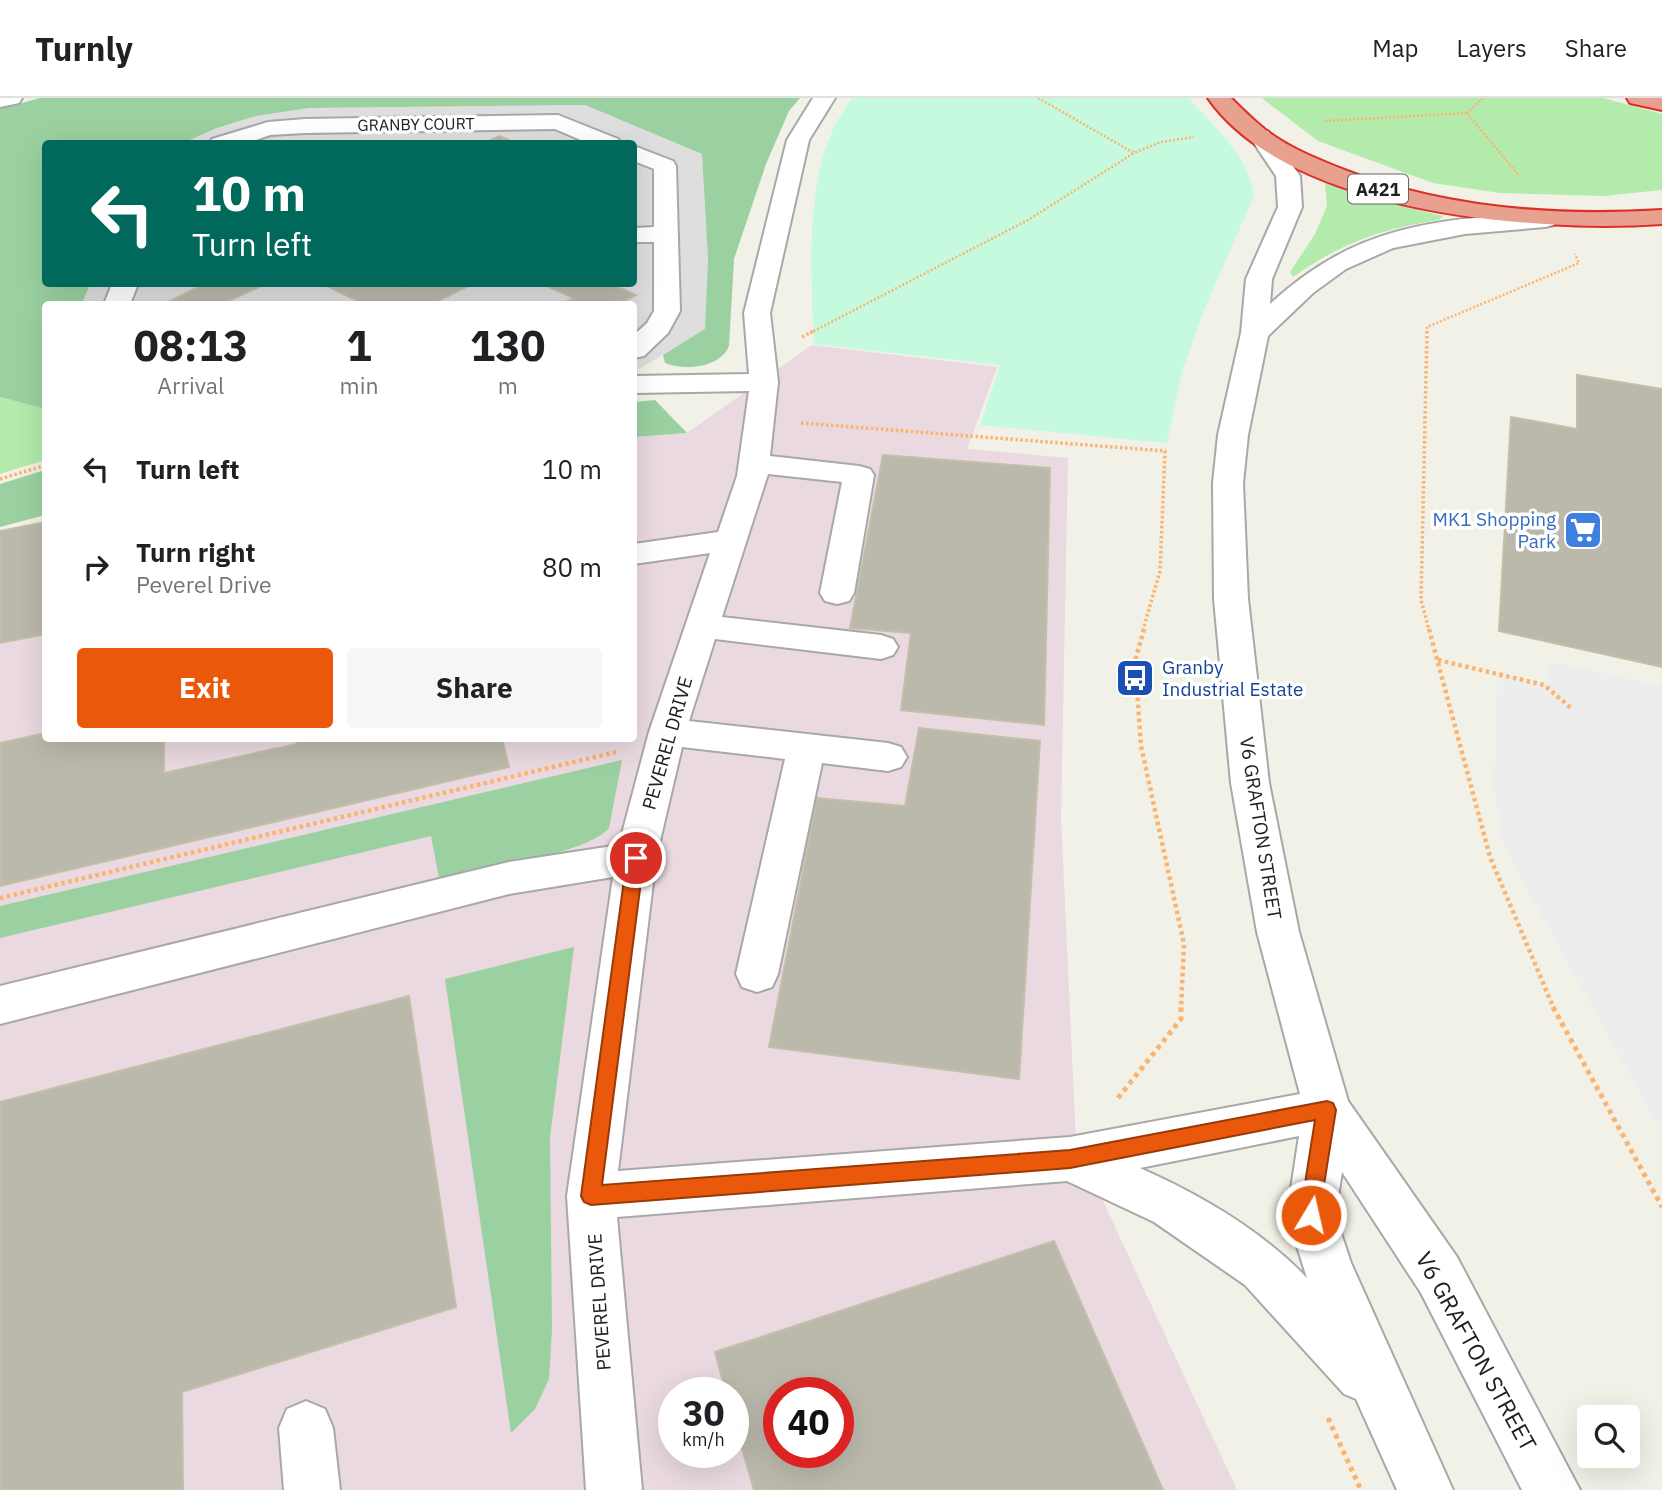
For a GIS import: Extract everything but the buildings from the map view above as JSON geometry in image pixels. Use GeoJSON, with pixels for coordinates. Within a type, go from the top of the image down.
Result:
{"type":"FeatureCollection","features":[{"type":"Feature","properties":{"kind":"highway","name":"A421"},"geometry":{"type":"LineString","coordinates":[[1219,98],[1260,136],[1316,167],[1389,192],[1480,213],[1545,220],[1624,221],[1662,217]]}},
{"type":"Feature","properties":{"kind":"highway"},"geometry":{"type":"LineString","coordinates":[[1638,98],[1662,104]]}},
{"type":"Feature","properties":{"kind":"highway"},"geometry":{"type":"LineString","coordinates":[[1624,221],[1662,223]]}},
{"type":"Feature","properties":{"kind":"street"},"geometry":{"type":"LineString","coordinates":[[0,101],[11,98]]}},
{"type":"Feature","properties":{"kind":"street","name":"PEVEREL DRIVE"},"geometry":{"type":"LineString","coordinates":[[608,1488],[591,1196],[636,858],[665,736],[754,463],[763,373],[757,313],[799,140],[824,98]]}},
{"type":"Feature","properties":{"kind":"street","name":"GRANBY COURT"},"geometry":{"type":"LineString","coordinates":[[234,140],[268,130],[305,126],[416,134],[558,122],[601,140]]}},
{"type":"Feature","properties":{"kind":"street","name":"V6 GRAFTON STREET"},"geometry":{"type":"LineString","coordinates":[[1260,136],[1288,176],[1291,192],[1286,222],[1259,279],[1255,334],[1233,435],[1228,483],[1231,599],[1250,783],[1278,932],[1327,1110],[1439,1275],[1552,1490]]}},
{"type":"Feature","properties":{"kind":"street"},"geometry":{"type":"LineString","coordinates":[[637,154],[665,166],[667,311],[658,327],[637,346]]}},
{"type":"Feature","properties":{"kind":"street"},"geometry":{"type":"LineString","coordinates":[[1255,334],[1311,282],[1355,253],[1437,230],[1484,223],[1545,220]]}},
{"type":"Feature","properties":{"kind":"street"},"geometry":{"type":"LineString","coordinates":[[637,235],[666,234]]}},
{"type":"Feature","properties":{"kind":"street"},"geometry":{"type":"LineString","coordinates":[[637,384],[763,373]]}},
{"type":"Feature","properties":{"kind":"street"},"geometry":{"type":"LineString","coordinates":[[754,463],[859,475],[837,593]]}},
{"type":"Feature","properties":{"kind":"street"},"geometry":{"type":"LineString","coordinates":[[637,554],[730,540]]}},
{"type":"Feature","properties":{"kind":"street"},"geometry":{"type":"LineString","coordinates":[[702,626],[881,647]]}},
{"type":"Feature","properties":{"kind":"street"},"geometry":{"type":"LineString","coordinates":[[665,736],[888,757]]}},
{"type":"Feature","properties":{"kind":"street"},"geometry":{"type":"LineString","coordinates":[[757,974],[806,748]]}},
{"type":"Feature","properties":{"kind":"street"},"geometry":{"type":"LineString","coordinates":[[0,1005],[509,878],[636,858]]}},
{"type":"Feature","properties":{"kind":"street"},"geometry":{"type":"LineString","coordinates":[[591,1196],[1070,1159],[1327,1110]]}},
{"type":"Feature","properties":{"kind":"street","name":"V6 GRAFTON STREET"},"geometry":{"type":"LineString","coordinates":[[1327,1110],[1311,1215],[1327,1265],[1425,1490]]}},
{"type":"Feature","properties":{"kind":"street"},"geometry":{"type":"LineString","coordinates":[[1070,1159],[1171,1206],[1263,1268],[1382,1396]]}},
{"type":"Feature","properties":{"kind":"street"},"geometry":{"type":"LineString","coordinates":[[306,1428],[312,1490]]}},
{"type":"Feature","properties":{"kind":"path"},"geometry":{"type":"LineString","coordinates":[[1038,98],[1134,153]]}},
{"type":"Feature","properties":{"kind":"path"},"geometry":{"type":"LineString","coordinates":[[1325,121],[1467,113],[1483,98]]}},
{"type":"Feature","properties":{"kind":"path"},"geometry":{"type":"LineString","coordinates":[[1467,113],[1520,177]]}},
{"type":"Feature","properties":{"kind":"path"},"geometry":{"type":"LineString","coordinates":[[763,373],[813,330],[873,303],[1028,220],[1134,153],[1161,142],[1194,137]]}},
{"type":"Feature","properties":{"kind":"path"},"geometry":{"type":"LineString","coordinates":[[1574,252],[1579,263],[1427,327],[1421,600],[1490,857],[1559,1022],[1662,1208]]}},
{"type":"Feature","properties":{"kind":"path"},"geometry":{"type":"LineString","coordinates":[[757,420],[1165,451],[1160,571],[1135,661],[1141,746],[1184,944],[1181,1019],[1070,1159]]}},
{"type":"Feature","properties":{"kind":"path"},"geometry":{"type":"LineString","coordinates":[[0,479],[42,466]]}},
{"type":"Feature","properties":{"kind":"path"},"geometry":{"type":"LineString","coordinates":[[1438,660],[1544,685],[1572,708]]}},
{"type":"Feature","properties":{"kind":"path"},"geometry":{"type":"LineString","coordinates":[[0,898],[665,736]]}},
{"type":"Feature","properties":{"kind":"shaded area"},"geometry":{"type":"Polygon","coordinates":[[[585,105],[702,154],[708,259],[705,330],[637,370],[637,301],[83,301],[89,287],[637,287],[637,140],[190,140],[256,116],[309,108],[585,105]]]}},
{"type":"Feature","properties":{"kind":"shaded area"},"geometry":{"type":"Polygon","coordinates":[[[812,345],[997,367],[967,449],[1068,458],[1061,817],[1076,1143],[1237,1490],[0,1490],[0,532],[42,525],[42,742],[637,742],[637,437],[687,433],[812,345]]]}},
{"type":"Feature","properties":{"kind":"shaded area"},"geometry":{"type":"Polygon","coordinates":[[[1551,662],[1662,686],[1662,1133],[1504,847],[1494,786],[1498,672],[1549,685],[1551,662]]]}},
{"type":"Feature","properties":{"kind":"green space"},"geometry":{"type":"Polygon","coordinates":[[[40,98],[800,98],[789,111],[766,164],[734,259],[729,346],[718,359],[692,367],[665,363],[663,355],[705,329],[708,259],[702,154],[585,105],[309,108],[256,116],[190,140],[42,140],[42,287],[89,287],[83,301],[42,301],[42,408],[0,397],[0,109],[40,98]]]}},
{"type":"Feature","properties":{"kind":"green space"},"geometry":{"type":"Polygon","coordinates":[[[853,98],[1189,98],[1238,155],[1251,181],[1254,196],[1204,310],[1182,372],[1167,443],[980,425],[1000,365],[814,344],[812,249],[817,182],[825,151],[837,122],[853,98]]]}},
{"type":"Feature","properties":{"kind":"green space"},"geometry":{"type":"Polygon","coordinates":[[[1262,98],[1603,98],[1662,114],[1662,190],[1603,196],[1500,193],[1433,183],[1318,141],[1262,98]]]}},
{"type":"Feature","properties":{"kind":"green space"},"geometry":{"type":"Polygon","coordinates":[[[1325,182],[1375,200],[1443,216],[1439,220],[1362,239],[1328,255],[1293,277],[1290,272],[1315,234],[1327,206],[1325,182]]]}},
{"type":"Feature","properties":{"kind":"green space"},"geometry":{"type":"Polygon","coordinates":[[[0,397],[42,408],[42,461],[0,474],[0,397]]]}},
{"type":"Feature","properties":{"kind":"green space"},"geometry":{"type":"Polygon","coordinates":[[[655,400],[687,433],[637,437],[637,402],[655,400]]]}},
{"type":"Feature","properties":{"kind":"green space"},"geometry":{"type":"Polygon","coordinates":[[[42,471],[42,516],[0,527],[0,484],[42,471]]]}},
{"type":"Feature","properties":{"kind":"green space"},"geometry":{"type":"Polygon","coordinates":[[[622,760],[609,828],[597,838],[555,853],[439,878],[431,836],[0,938],[0,906],[622,760]]]}},
{"type":"Feature","properties":{"kind":"green space"},"geometry":{"type":"Polygon","coordinates":[[[574,947],[550,1137],[552,1329],[549,1379],[535,1409],[511,1433],[445,979],[574,947]]]}},
{"type":"Feature","properties":{"kind":"place","name":"MK1 Shopping Park"},"geometry":{"type":"Point","coordinates":[1583,530]}},
{"type":"Feature","properties":{"kind":"place","name":"Granby Industrial Estate"},"geometry":{"type":"Point","coordinates":[1135,678]}},
{"type":"Feature","properties":{"kind":"route"},"geometry":{"type":"LineString","coordinates":[[636,858],[591,1196],[1045,1162],[1327,1110],[1311,1215]]}}]}
